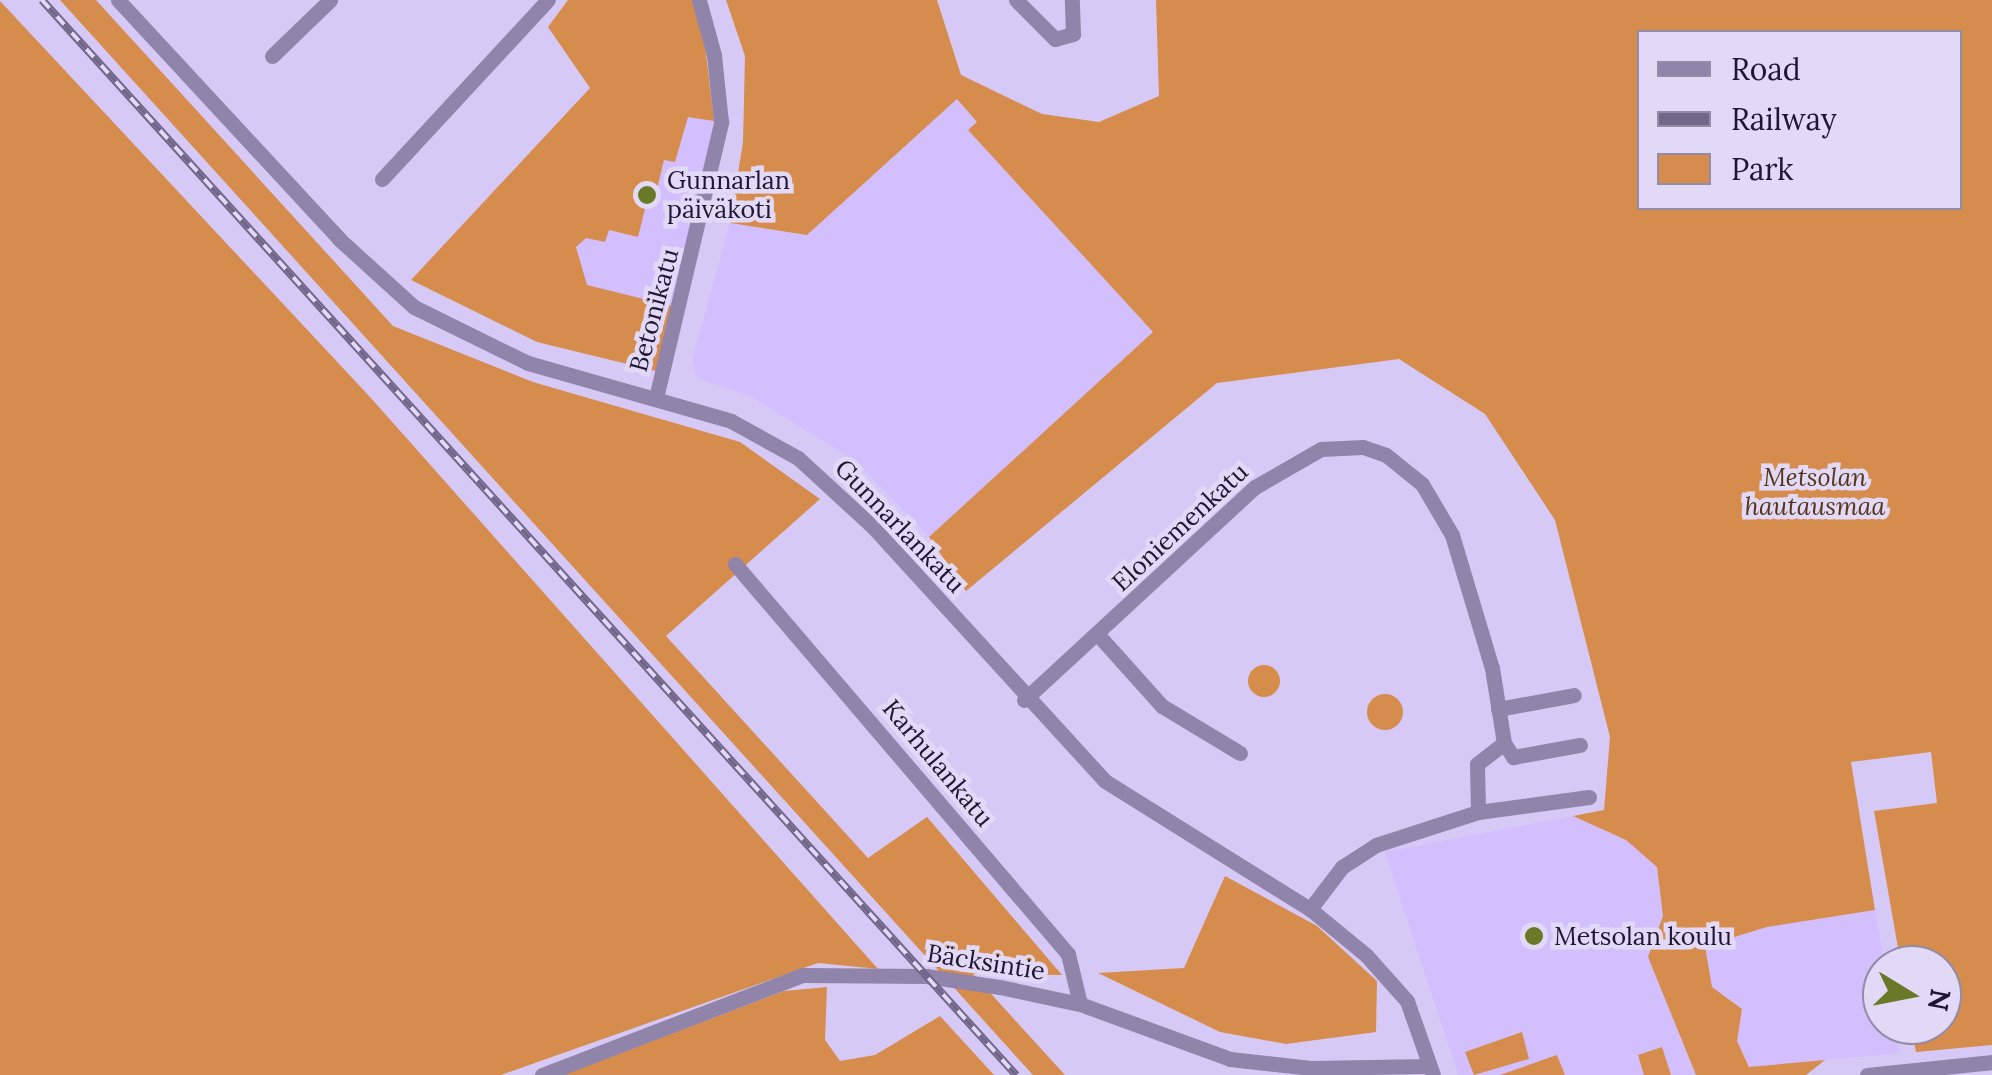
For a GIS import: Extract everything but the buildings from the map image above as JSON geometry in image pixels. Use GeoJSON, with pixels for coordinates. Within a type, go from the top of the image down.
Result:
{"type":"FeatureCollection","features":[{"type":"Feature","properties":{"kind":"street","name":"Gunnarlankatu"},"geometry":{"type":"LineString","coordinates":[[118,0],[339,238],[405,300],[528,362],[731,421],[798,458],[873,527],[1024,700],[1105,781],[1310,909],[1408,1000],[1431,1071]]}},
{"type":"Feature","properties":{"kind":"street"},"geometry":{"type":"LineString","coordinates":[[272,56],[330,0]]}},
{"type":"Feature","properties":{"kind":"street"},"geometry":{"type":"LineString","coordinates":[[382,179],[548,0]]}},
{"type":"Feature","properties":{"kind":"street","name":"Betonikatu"},"geometry":{"type":"LineString","coordinates":[[656,398],[721,122],[700,0]]}},
{"type":"Feature","properties":{"kind":"street"},"geometry":{"type":"LineString","coordinates":[[1016,0],[1055,40],[1073,34],[1072,0]]}},
{"type":"Feature","properties":{"kind":"street","name":"Eloniemenkatu"},"geometry":{"type":"LineString","coordinates":[[1024,700],[1100,636],[1255,487],[1322,450],[1363,447],[1386,454],[1422,484],[1452,534],[1504,744]]}},
{"type":"Feature","properties":{"kind":"street","name":"Karhulankatu"},"geometry":{"type":"LineString","coordinates":[[735,564],[1068,954],[1080,1004]]}},
{"type":"Feature","properties":{"kind":"street"},"geometry":{"type":"LineString","coordinates":[[1100,636],[1162,706],[1240,753]]}},
{"type":"Feature","properties":{"kind":"street"},"geometry":{"type":"LineString","coordinates":[[1498,710],[1574,695]]}},
{"type":"Feature","properties":{"kind":"street"},"geometry":{"type":"LineString","coordinates":[[1478,812],[1477,764],[1504,744],[1513,756],[1580,745]]}},
{"type":"Feature","properties":{"kind":"street"},"geometry":{"type":"LineString","coordinates":[[1310,909],[1342,867],[1376,845],[1478,812],[1589,797]]}},
{"type":"Feature","properties":{"kind":"street","name":"Bäcksintie"},"geometry":{"type":"LineString","coordinates":[[542,1075],[802,975],[926,976],[1080,1004],[1230,1059],[1311,1068],[1431,1071]]}},
{"type":"Feature","properties":{"kind":"street"},"geometry":{"type":"LineString","coordinates":[[1867,1075],[1992,1062]]}},
{"type":"Feature","properties":{"kind":"shaded area"},"geometry":{"type":"Polygon","coordinates":[[[957,99],[977,122],[968,130],[1153,332],[929,537],[857,462],[752,397],[697,378],[692,360],[730,223],[807,235],[957,99]]]}},
{"type":"Feature","properties":{"kind":"shaded area","name":"Gunnarlan päiväkoti"},"geometry":{"type":"Polygon","coordinates":[[[673,114],[714,121],[672,306],[586,285],[576,247],[673,114]]]}},
{"type":"Feature","properties":{"kind":"shaded area","name":"Metsolan koulu"},"geometry":{"type":"Polygon","coordinates":[[[1573,816],[1626,840],[1657,867],[1663,916],[1648,957],[1696,1075],[1458,1075],[1385,852],[1573,816]]]}},
{"type":"Feature","properties":{"kind":"shaded area"},"geometry":{"type":"Polygon","coordinates":[[[1875,910],[1881,945],[1862,945],[1862,1045],[1899,1045],[1900,1053],[1750,1067],[1737,1041],[1742,1009],[1712,987],[1705,946],[1767,927],[1875,910]]]}},
{"type":"Feature","properties":{"kind":"green space"},"geometry":{"type":"Polygon","coordinates":[[[60,0],[96,0],[393,326],[533,382],[740,442],[820,499],[666,636],[868,858],[927,817],[1062,975],[973,974],[1065,1075],[1033,1075],[60,0]]]}},
{"type":"Feature","properties":{"kind":"green space"},"geometry":{"type":"Polygon","coordinates":[[[568,0],[692,0],[705,45],[714,121],[688,117],[675,162],[664,160],[654,202],[647,201],[638,237],[609,230],[605,242],[586,238],[576,247],[587,285],[672,306],[656,371],[537,342],[411,280],[590,88],[548,27],[568,0]]]}},
{"type":"Feature","properties":{"kind":"green space","name":"Metsolan hautausmaa"},"geometry":{"type":"Polygon","coordinates":[[[726,0],[937,0],[961,75],[1042,114],[1099,122],[1159,96],[1156,0],[1992,0],[1992,1045],[1916,1052],[1915,1045],[1962,1045],[1962,945],[1897,945],[1874,811],[1937,803],[1931,752],[1851,762],[1875,910],[1767,927],[1705,946],[1712,987],[1742,1009],[1737,1041],[1749,1067],[1825,1060],[1806,1075],[1696,1075],[1648,957],[1663,916],[1657,867],[1626,840],[1573,816],[1604,810],[1610,737],[1555,520],[1485,414],[1399,359],[1217,383],[966,591],[929,537],[1153,332],[968,130],[977,122],[957,99],[807,235],[730,223],[743,142],[745,56],[726,0]]]}},
{"type":"Feature","properties":{"kind":"green space"},"geometry":{"type":"Polygon","coordinates":[[[0,1],[370,397],[878,969],[818,963],[501,1075],[0,1075],[0,1]]]}},
{"type":"Feature","properties":{"kind":"green space"},"geometry":{"type":"Polygon","coordinates":[[[1264,665],[1276,669],[1280,681],[1276,693],[1264,697],[1252,693],[1248,681],[1252,669],[1264,665]]]}},
{"type":"Feature","properties":{"kind":"green space"},"geometry":{"type":"Polygon","coordinates":[[[1385,694],[1398,699],[1403,712],[1398,725],[1385,730],[1372,725],[1367,712],[1372,699],[1385,694]]]}},
{"type":"Feature","properties":{"kind":"green space"},"geometry":{"type":"Polygon","coordinates":[[[1225,876],[1317,926],[1377,981],[1376,1032],[1286,1044],[1220,1032],[1098,973],[1184,968],[1225,876]]]}},
{"type":"Feature","properties":{"kind":"green space"},"geometry":{"type":"Polygon","coordinates":[[[827,987],[825,1040],[840,1061],[875,1055],[940,1016],[994,1075],[563,1075],[784,991],[827,987]]]}},
{"type":"Feature","properties":{"kind":"green space"},"geometry":{"type":"Polygon","coordinates":[[[1522,1032],[1529,1059],[1474,1075],[1465,1052],[1522,1032]]]}},
{"type":"Feature","properties":{"kind":"green space"},"geometry":{"type":"Polygon","coordinates":[[[1662,1047],[1671,1075],[1644,1075],[1638,1055],[1662,1047]]]}},
{"type":"Feature","properties":{"kind":"green space"},"geometry":{"type":"Polygon","coordinates":[[[1557,1055],[1565,1075],[1500,1075],[1557,1055]]]}},
{"type":"Feature","properties":{"kind":"railway"},"geometry":{"type":"LineString","coordinates":[[42,0],[1016,1075]]}},
{"type":"Feature","properties":{"kind":"place","name":"Gunnarlan päiväkoti"},"geometry":{"type":"Point","coordinates":[647,195]}},
{"type":"Feature","properties":{"kind":"place","name":"Metsolan koulu"},"geometry":{"type":"Point","coordinates":[1534,936]}}]}
